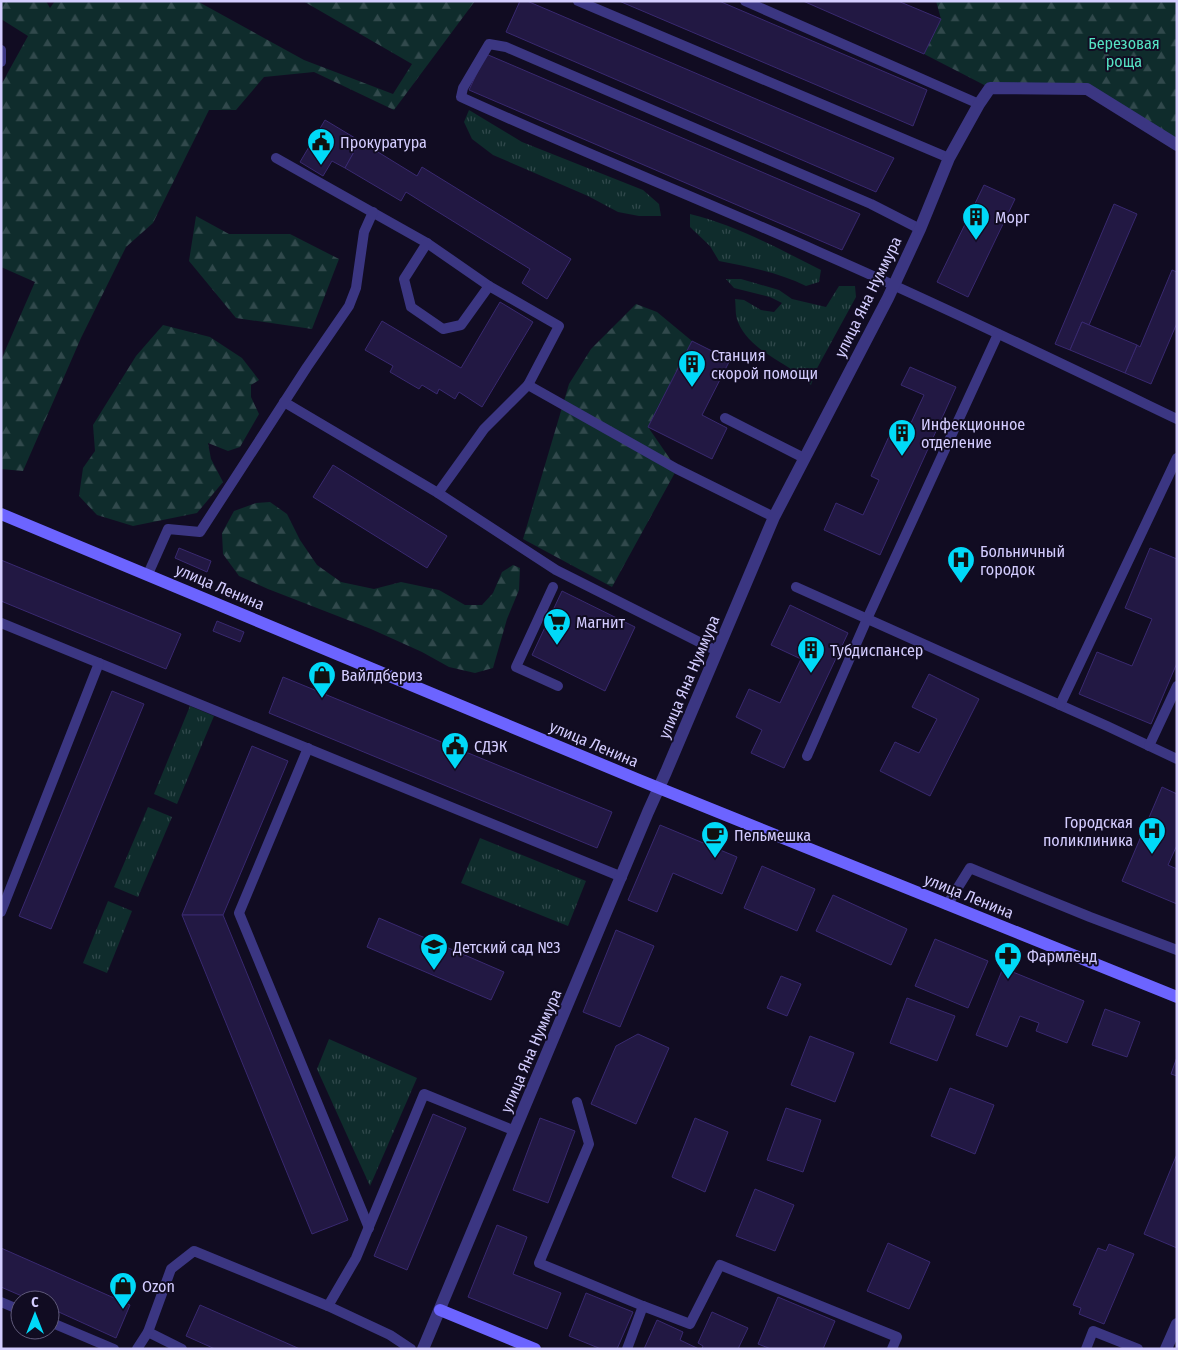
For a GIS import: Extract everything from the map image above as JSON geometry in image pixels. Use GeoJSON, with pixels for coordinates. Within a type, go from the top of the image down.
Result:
{"type":"FeatureCollection","features":[{"type":"Feature","properties":{"kind":"main road","name":"улица Ленина"},"geometry":{"type":"LineString","coordinates":[[1,514],[459,706],[1177,997]]}},
{"type":"Feature","properties":{"kind":"main road"},"geometry":{"type":"LineString","coordinates":[[440,1310],[535,1349]]}},
{"type":"Feature","properties":{"kind":"street","name":"улица Яна Нуммура"},"geometry":{"type":"LineString","coordinates":[[423,1349],[774,517],[894,285],[920,229],[949,158],[979,104],[990,88],[1087,89],[1177,145]]}},
{"type":"Feature","properties":{"kind":"street"},"geometry":{"type":"LineString","coordinates":[[1166,1349],[1177,1324]]}},
{"type":"Feature","properties":{"kind":"lane"},"geometry":{"type":"LineString","coordinates":[[578,1],[949,158]]}},
{"type":"Feature","properties":{"kind":"lane"},"geometry":{"type":"LineString","coordinates":[[745,1],[979,104]]}},
{"type":"Feature","properties":{"kind":"lane"},"geometry":{"type":"LineString","coordinates":[[920,229],[871,204],[506,47],[489,44],[463,88],[461,97],[553,139],[700,200],[894,285],[1177,419]]}},
{"type":"Feature","properties":{"kind":"lane"},"geometry":{"type":"LineString","coordinates":[[1,50],[1,62]]}},
{"type":"Feature","properties":{"kind":"lane"},"geometry":{"type":"LineString","coordinates":[[276,158],[428,243],[489,286],[559,326],[528,386],[484,429],[438,493]]}},
{"type":"Feature","properties":{"kind":"lane"},"geometry":{"type":"LineString","coordinates":[[148,574],[168,529],[200,532],[335,324],[349,306],[356,288],[364,232],[373,212]]}},
{"type":"Feature","properties":{"kind":"lane"},"geometry":{"type":"LineString","coordinates":[[428,243],[404,278],[411,307],[443,329],[461,325],[489,286]]}},
{"type":"Feature","properties":{"kind":"lane"},"geometry":{"type":"LineString","coordinates":[[807,756],[867,619],[998,334]]}},
{"type":"Feature","properties":{"kind":"lane"},"geometry":{"type":"LineString","coordinates":[[528,386],[677,469],[774,517]]}},
{"type":"Feature","properties":{"kind":"lane"},"geometry":{"type":"LineString","coordinates":[[284,402],[438,493],[556,570],[717,651]]}},
{"type":"Feature","properties":{"kind":"lane"},"geometry":{"type":"LineString","coordinates":[[725,418],[804,458]]}},
{"type":"Feature","properties":{"kind":"lane"},"geometry":{"type":"LineString","coordinates":[[1060,705],[1177,458]]}},
{"type":"Feature","properties":{"kind":"lane"},"geometry":{"type":"LineString","coordinates":[[554,587],[516,667],[558,686]]}},
{"type":"Feature","properties":{"kind":"lane"},"geometry":{"type":"LineString","coordinates":[[796,588],[1177,759]]}},
{"type":"Feature","properties":{"kind":"lane"},"geometry":{"type":"LineString","coordinates":[[1,623],[622,877]]}},
{"type":"Feature","properties":{"kind":"lane"},"geometry":{"type":"LineString","coordinates":[[1,912],[99,663]]}},
{"type":"Feature","properties":{"kind":"lane"},"geometry":{"type":"LineString","coordinates":[[1149,746],[1177,686]]}},
{"type":"Feature","properties":{"kind":"lane"},"geometry":{"type":"LineString","coordinates":[[308,748],[239,913],[368,1228]]}},
{"type":"Feature","properties":{"kind":"lane"},"geometry":{"type":"LineString","coordinates":[[947,905],[970,868],[1177,950]]}},
{"type":"Feature","properties":{"kind":"lane"},"geometry":{"type":"LineString","coordinates":[[328,1306],[356,1258],[424,1094],[515,1131]]}},
{"type":"Feature","properties":{"kind":"lane"},"geometry":{"type":"LineString","coordinates":[[578,1102],[589,1144],[539,1263],[690,1324],[720,1265],[897,1337],[892,1349]]}},
{"type":"Feature","properties":{"kind":"lane"},"geometry":{"type":"LineString","coordinates":[[137,1349],[148,1332],[171,1269],[194,1251],[328,1306],[390,1335],[411,1349]]}},
{"type":"Feature","properties":{"kind":"lane"},"geometry":{"type":"LineString","coordinates":[[627,1349],[643,1306]]}},
{"type":"Feature","properties":{"kind":"lane"},"geometry":{"type":"LineString","coordinates":[[60,1326],[114,1349]]}},
{"type":"Feature","properties":{"kind":"lane"},"geometry":{"type":"LineString","coordinates":[[1086,1349],[1093,1331],[1138,1349]]}},
{"type":"Feature","properties":{"kind":"lane"},"geometry":{"type":"LineString","coordinates":[[148,1332],[182,1349]]}},
{"type":"Feature","properties":{"kind":"green space"},"geometry":{"type":"Polygon","coordinates":[[[1,1],[46,1],[50,8],[55,1],[197,1],[304,60],[393,94],[412,64],[303,1],[475,1],[394,110],[314,72],[264,77],[236,110],[209,110],[153,223],[126,247],[81,338],[23,471],[1,469],[1,360],[35,282],[1,267],[1,85],[28,36],[1,19],[1,1]]]}},
{"type":"Feature","properties":{"kind":"green space","name":"Березовая роща"},"geometry":{"type":"Polygon","coordinates":[[[936,1],[1177,1],[1177,145],[1087,89],[990,88],[924,54],[941,19],[936,1]]]}},
{"type":"Feature","properties":{"kind":"green space"},"geometry":{"type":"Polygon","coordinates":[[[469,110],[522,142],[643,190],[659,204],[661,216],[639,216],[618,212],[588,196],[493,155],[472,139],[464,122],[469,110]]]}},
{"type":"Feature","properties":{"kind":"green space"},"geometry":{"type":"Polygon","coordinates":[[[690,214],[741,231],[821,270],[819,282],[806,286],[774,274],[719,261],[710,246],[690,227],[690,214]]]}},
{"type":"Feature","properties":{"kind":"green space"},"geometry":{"type":"Polygon","coordinates":[[[196,216],[229,234],[290,234],[339,259],[312,329],[236,318],[189,261],[196,216]]]}},
{"type":"Feature","properties":{"kind":"green space"},"geometry":{"type":"Polygon","coordinates":[[[726,279],[741,279],[779,290],[792,299],[826,307],[839,286],[855,286],[856,297],[815,372],[811,385],[752,342],[744,333],[737,320],[735,299],[744,300],[761,310],[774,312],[782,303],[770,297],[734,288],[726,279]]]}},
{"type":"Feature","properties":{"kind":"green space"},"geometry":{"type":"Polygon","coordinates":[[[636,304],[657,312],[692,341],[648,427],[677,469],[612,587],[523,539],[569,384],[591,349],[636,304]]]}},
{"type":"Feature","properties":{"kind":"green space"},"geometry":{"type":"Polygon","coordinates":[[[163,325],[210,337],[242,358],[259,380],[251,385],[251,397],[259,414],[240,447],[228,451],[208,443],[211,459],[223,482],[197,513],[133,526],[97,515],[79,496],[83,468],[95,451],[93,425],[136,356],[163,325]]]}},
{"type":"Feature","properties":{"kind":"green space"},"geometry":{"type":"Polygon","coordinates":[[[270,502],[287,514],[300,540],[317,565],[341,582],[374,589],[401,582],[439,590],[465,605],[482,605],[493,593],[502,572],[513,565],[520,568],[519,590],[507,619],[493,668],[475,673],[449,667],[422,652],[371,629],[239,576],[223,554],[222,533],[234,511],[256,503],[270,502]]]}},
{"type":"Feature","properties":{"kind":"green space"},"geometry":{"type":"Polygon","coordinates":[[[190,706],[214,716],[177,804],[154,794],[190,706]]]}},
{"type":"Feature","properties":{"kind":"green space"},"geometry":{"type":"Polygon","coordinates":[[[148,807],[172,817],[138,897],[114,887],[148,807]]]}},
{"type":"Feature","properties":{"kind":"green space"},"geometry":{"type":"Polygon","coordinates":[[[480,838],[586,881],[568,926],[461,883],[480,838]]]}},
{"type":"Feature","properties":{"kind":"green space"},"geometry":{"type":"Polygon","coordinates":[[[108,901],[132,911],[107,973],[83,963],[108,901]]]}},
{"type":"Feature","properties":{"kind":"green space"},"geometry":{"type":"Polygon","coordinates":[[[329,1039],[417,1078],[370,1186],[317,1069],[329,1039]]]}},
{"type":"Feature","properties":{"kind":"building"},"geometry":{"type":"Polygon","coordinates":[[[520,1],[527,1],[894,158],[876,192],[506,32],[520,1]]]}},
{"type":"Feature","properties":{"kind":"building"},"geometry":{"type":"Polygon","coordinates":[[[619,1],[719,1],[927,90],[913,126],[619,1]]]}},
{"type":"Feature","properties":{"kind":"building"},"geometry":{"type":"Polygon","coordinates":[[[803,1],[898,1],[941,19],[924,54],[803,1]]]}},
{"type":"Feature","properties":{"kind":"building"},"geometry":{"type":"Polygon","coordinates":[[[486,54],[860,214],[842,250],[469,90],[486,54]]]}},
{"type":"Feature","properties":{"kind":"building"},"geometry":{"type":"Polygon","coordinates":[[[325,120],[360,141],[345,168],[332,161],[323,176],[300,162],[325,120]]]}},
{"type":"Feature","properties":{"kind":"building"},"geometry":{"type":"Polygon","coordinates":[[[360,141],[417,176],[422,167],[571,259],[547,299],[522,283],[530,269],[406,192],[401,201],[345,168],[360,141]]]}},
{"type":"Feature","properties":{"kind":"building","name":"Морг"},"geometry":{"type":"Polygon","coordinates":[[[984,185],[1015,199],[968,297],[937,282],[984,185]]]}},
{"type":"Feature","properties":{"kind":"building"},"geometry":{"type":"Polygon","coordinates":[[[1114,204],[1137,214],[1089,325],[1082,322],[1070,350],[1055,344],[1114,204]]]}},
{"type":"Feature","properties":{"kind":"building"},"geometry":{"type":"Polygon","coordinates":[[[1172,270],[1177,272],[1177,323],[1151,384],[1125,373],[1137,345],[1140,347],[1172,270]]]}},
{"type":"Feature","properties":{"kind":"building"},"geometry":{"type":"Polygon","coordinates":[[[500,302],[533,322],[482,407],[459,392],[455,399],[439,389],[437,394],[422,385],[419,389],[390,372],[393,366],[365,350],[382,321],[461,368],[500,302]]]}},
{"type":"Feature","properties":{"kind":"building"},"geometry":{"type":"Polygon","coordinates":[[[1082,322],[1137,345],[1125,373],[1070,350],[1082,322]]]}},
{"type":"Feature","properties":{"kind":"building","name":"Станция скорой помощи"},"geometry":{"type":"Polygon","coordinates":[[[692,341],[730,360],[702,415],[727,428],[712,459],[648,427],[692,341]]]}},
{"type":"Feature","properties":{"kind":"building","name":"Инфекционное отделение"},"geometry":{"type":"Polygon","coordinates":[[[910,367],[956,387],[880,555],[824,530],[836,503],[863,515],[879,480],[871,476],[891,432],[904,438],[924,395],[901,385],[910,367]]]}},
{"type":"Feature","properties":{"kind":"building"},"geometry":{"type":"Polygon","coordinates":[[[333,465],[447,536],[427,568],[313,497],[333,465]]]}},
{"type":"Feature","properties":{"kind":"building"},"geometry":{"type":"Polygon","coordinates":[[[179,548],[211,561],[207,572],[175,558],[179,548]]]}},
{"type":"Feature","properties":{"kind":"building"},"geometry":{"type":"Polygon","coordinates":[[[1150,548],[1177,559],[1177,663],[1151,724],[1079,694],[1097,652],[1132,666],[1152,619],[1125,608],[1150,548]]]}},
{"type":"Feature","properties":{"kind":"building"},"geometry":{"type":"Polygon","coordinates":[[[1,560],[181,634],[166,669],[1,601],[1,560]]]}},
{"type":"Feature","properties":{"kind":"building"},"geometry":{"type":"Polygon","coordinates":[[[562,591],[635,627],[605,691],[532,655],[562,591]]]}},
{"type":"Feature","properties":{"kind":"building","name":"Тубдиспансер"},"geometry":{"type":"Polygon","coordinates":[[[790,605],[848,633],[784,768],[751,753],[762,730],[736,717],[749,689],[780,703],[801,659],[771,645],[790,605]]]}},
{"type":"Feature","properties":{"kind":"building"},"geometry":{"type":"Polygon","coordinates":[[[217,621],[244,632],[240,642],[213,631],[217,621]]]}},
{"type":"Feature","properties":{"kind":"building"},"geometry":{"type":"Polygon","coordinates":[[[929,674],[979,699],[930,796],[880,771],[895,742],[919,753],[937,719],[912,707],[929,674]]]}},
{"type":"Feature","properties":{"kind":"building"},"geometry":{"type":"Polygon","coordinates":[[[283,677],[612,812],[597,848],[269,713],[283,677]]]}},
{"type":"Feature","properties":{"kind":"building"},"geometry":{"type":"Polygon","coordinates":[[[112,691],[144,704],[51,929],[19,916],[112,691]]]}},
{"type":"Feature","properties":{"kind":"building"},"geometry":{"type":"Polygon","coordinates":[[[252,746],[288,761],[223,915],[182,915],[252,746]]]}},
{"type":"Feature","properties":{"kind":"building","name":"Городская поликлиника"},"geometry":{"type":"Polygon","coordinates":[[[1162,787],[1177,794],[1177,845],[1168,865],[1177,869],[1177,904],[1122,881],[1162,787]]]}},
{"type":"Feature","properties":{"kind":"building"},"geometry":{"type":"Polygon","coordinates":[[[660,825],[737,857],[722,894],[673,873],[657,912],[628,900],[660,825]]]}},
{"type":"Feature","properties":{"kind":"building"},"geometry":{"type":"Polygon","coordinates":[[[762,866],[815,889],[797,931],[744,908],[762,866]]]}},
{"type":"Feature","properties":{"kind":"building"},"geometry":{"type":"Polygon","coordinates":[[[833,895],[907,929],[891,965],[816,931],[833,895]]]}},
{"type":"Feature","properties":{"kind":"building"},"geometry":{"type":"Polygon","coordinates":[[[182,915],[223,915],[348,1220],[312,1234],[182,915]]]}},
{"type":"Feature","properties":{"kind":"building"},"geometry":{"type":"Polygon","coordinates":[[[379,918],[504,972],[491,1000],[367,947],[379,918]]]}},
{"type":"Feature","properties":{"kind":"building"},"geometry":{"type":"Polygon","coordinates":[[[616,930],[654,946],[620,1027],[583,1012],[616,930]]]}},
{"type":"Feature","properties":{"kind":"building"},"geometry":{"type":"Polygon","coordinates":[[[935,939],[988,961],[968,1008],[915,986],[935,939]]]}},
{"type":"Feature","properties":{"kind":"building"},"geometry":{"type":"Polygon","coordinates":[[[1003,968],[1084,1001],[1067,1043],[1036,1031],[1039,1023],[1020,1016],[1007,1047],[976,1035],[1003,968]]]}},
{"type":"Feature","properties":{"kind":"building"},"geometry":{"type":"Polygon","coordinates":[[[781,976],[801,984],[787,1016],[767,1008],[781,976]]]}},
{"type":"Feature","properties":{"kind":"building"},"geometry":{"type":"Polygon","coordinates":[[[907,998],[955,1016],[937,1061],[890,1043],[907,998]]]}},
{"type":"Feature","properties":{"kind":"building"},"geometry":{"type":"Polygon","coordinates":[[[1105,1009],[1140,1022],[1127,1057],[1092,1045],[1105,1009]]]}},
{"type":"Feature","properties":{"kind":"building"},"geometry":{"type":"Polygon","coordinates":[[[638,1034],[669,1048],[636,1124],[591,1104],[616,1046],[638,1034]]]}},
{"type":"Feature","properties":{"kind":"building"},"geometry":{"type":"Polygon","coordinates":[[[810,1036],[854,1053],[835,1102],[791,1085],[810,1036]]]}},
{"type":"Feature","properties":{"kind":"building"},"geometry":{"type":"Polygon","coordinates":[[[1177,1057],[1177,1076],[1171,1074],[1177,1057]]]}},
{"type":"Feature","properties":{"kind":"building"},"geometry":{"type":"Polygon","coordinates":[[[950,1088],[994,1105],[975,1154],[931,1136],[950,1088]]]}},
{"type":"Feature","properties":{"kind":"building"},"geometry":{"type":"Polygon","coordinates":[[[786,1108],[821,1120],[803,1172],[767,1160],[786,1108]]]}},
{"type":"Feature","properties":{"kind":"building"},"geometry":{"type":"Polygon","coordinates":[[[433,1114],[466,1128],[407,1270],[374,1256],[433,1114]]]}},
{"type":"Feature","properties":{"kind":"building"},"geometry":{"type":"Polygon","coordinates":[[[540,1118],[575,1131],[548,1203],[513,1190],[540,1118]]]}},
{"type":"Feature","properties":{"kind":"building"},"geometry":{"type":"Polygon","coordinates":[[[695,1118],[728,1132],[705,1192],[672,1177],[695,1118]]]}},
{"type":"Feature","properties":{"kind":"building"},"geometry":{"type":"Polygon","coordinates":[[[1177,1154],[1177,1248],[1144,1234],[1177,1154]]]}},
{"type":"Feature","properties":{"kind":"building"},"geometry":{"type":"Polygon","coordinates":[[[755,1189],[794,1205],[775,1251],[736,1236],[755,1189]]]}},
{"type":"Feature","properties":{"kind":"building"},"geometry":{"type":"Polygon","coordinates":[[[497,1225],[527,1237],[513,1274],[561,1293],[547,1329],[468,1297],[497,1225]]]}},
{"type":"Feature","properties":{"kind":"building"},"geometry":{"type":"Polygon","coordinates":[[[888,1243],[930,1262],[909,1309],[867,1291],[888,1243]]]}},
{"type":"Feature","properties":{"kind":"building"},"geometry":{"type":"Polygon","coordinates":[[[1109,1244],[1134,1254],[1104,1324],[1079,1314],[1081,1308],[1073,1305],[1098,1248],[1106,1251],[1109,1244]]]}},
{"type":"Feature","properties":{"kind":"building"},"geometry":{"type":"Polygon","coordinates":[[[1,1248],[130,1305],[116,1338],[60,1313],[60,1290],[10,1291],[1,1287],[1,1248]]]}},
{"type":"Feature","properties":{"kind":"building"},"geometry":{"type":"Polygon","coordinates":[[[586,1293],[633,1312],[617,1349],[601,1349],[569,1336],[586,1293]]]}},
{"type":"Feature","properties":{"kind":"building"},"geometry":{"type":"Polygon","coordinates":[[[778,1297],[835,1321],[823,1349],[771,1349],[758,1344],[778,1297]]]}},
{"type":"Feature","properties":{"kind":"building"},"geometry":{"type":"Polygon","coordinates":[[[200,1305],[300,1349],[215,1349],[186,1336],[200,1305]]]}},
{"type":"Feature","properties":{"kind":"building"},"geometry":{"type":"Polygon","coordinates":[[[712,1312],[748,1328],[738,1349],[702,1349],[703,1346],[698,1343],[712,1312]]]}},
{"type":"Feature","properties":{"kind":"building"},"geometry":{"type":"Polygon","coordinates":[[[657,1320],[683,1332],[680,1340],[699,1349],[644,1349],[657,1320]]]}},
{"type":"Feature","properties":{"kind":"place","name":"Прокуратура"},"geometry":{"type":"Point","coordinates":[321,166]}},
{"type":"Feature","properties":{"kind":"place","name":"Морг"},"geometry":{"type":"Point","coordinates":[976,241]}},
{"type":"Feature","properties":{"kind":"place","name":"Станция скорой помощи"},"geometry":{"type":"Point","coordinates":[692,388]}},
{"type":"Feature","properties":{"kind":"place","name":"Инфекционное отделение"},"geometry":{"type":"Point","coordinates":[902,457]}},
{"type":"Feature","properties":{"kind":"place","name":"Больничный городок"},"geometry":{"type":"Point","coordinates":[961,584]}},
{"type":"Feature","properties":{"kind":"place","name":"Магнит"},"geometry":{"type":"Point","coordinates":[557,646]}},
{"type":"Feature","properties":{"kind":"place","name":"Тубдиспансер"},"geometry":{"type":"Point","coordinates":[811,674]}},
{"type":"Feature","properties":{"kind":"place","name":"Вайлдбериз"},"geometry":{"type":"Point","coordinates":[322,699]}},
{"type":"Feature","properties":{"kind":"place","name":"СДЭК"},"geometry":{"type":"Point","coordinates":[455,770]}},
{"type":"Feature","properties":{"kind":"place","name":"Городская поликлиника"},"geometry":{"type":"Point","coordinates":[1152,855]}},
{"type":"Feature","properties":{"kind":"place","name":"Пельмешка"},"geometry":{"type":"Point","coordinates":[715,859]}},
{"type":"Feature","properties":{"kind":"place","name":"Детский сад №3"},"geometry":{"type":"Point","coordinates":[434,971]}},
{"type":"Feature","properties":{"kind":"place","name":"Фармленд"},"geometry":{"type":"Point","coordinates":[1008,980]}},
{"type":"Feature","properties":{"kind":"place","name":"Ozon"},"geometry":{"type":"Point","coordinates":[123,1310]}}]}
